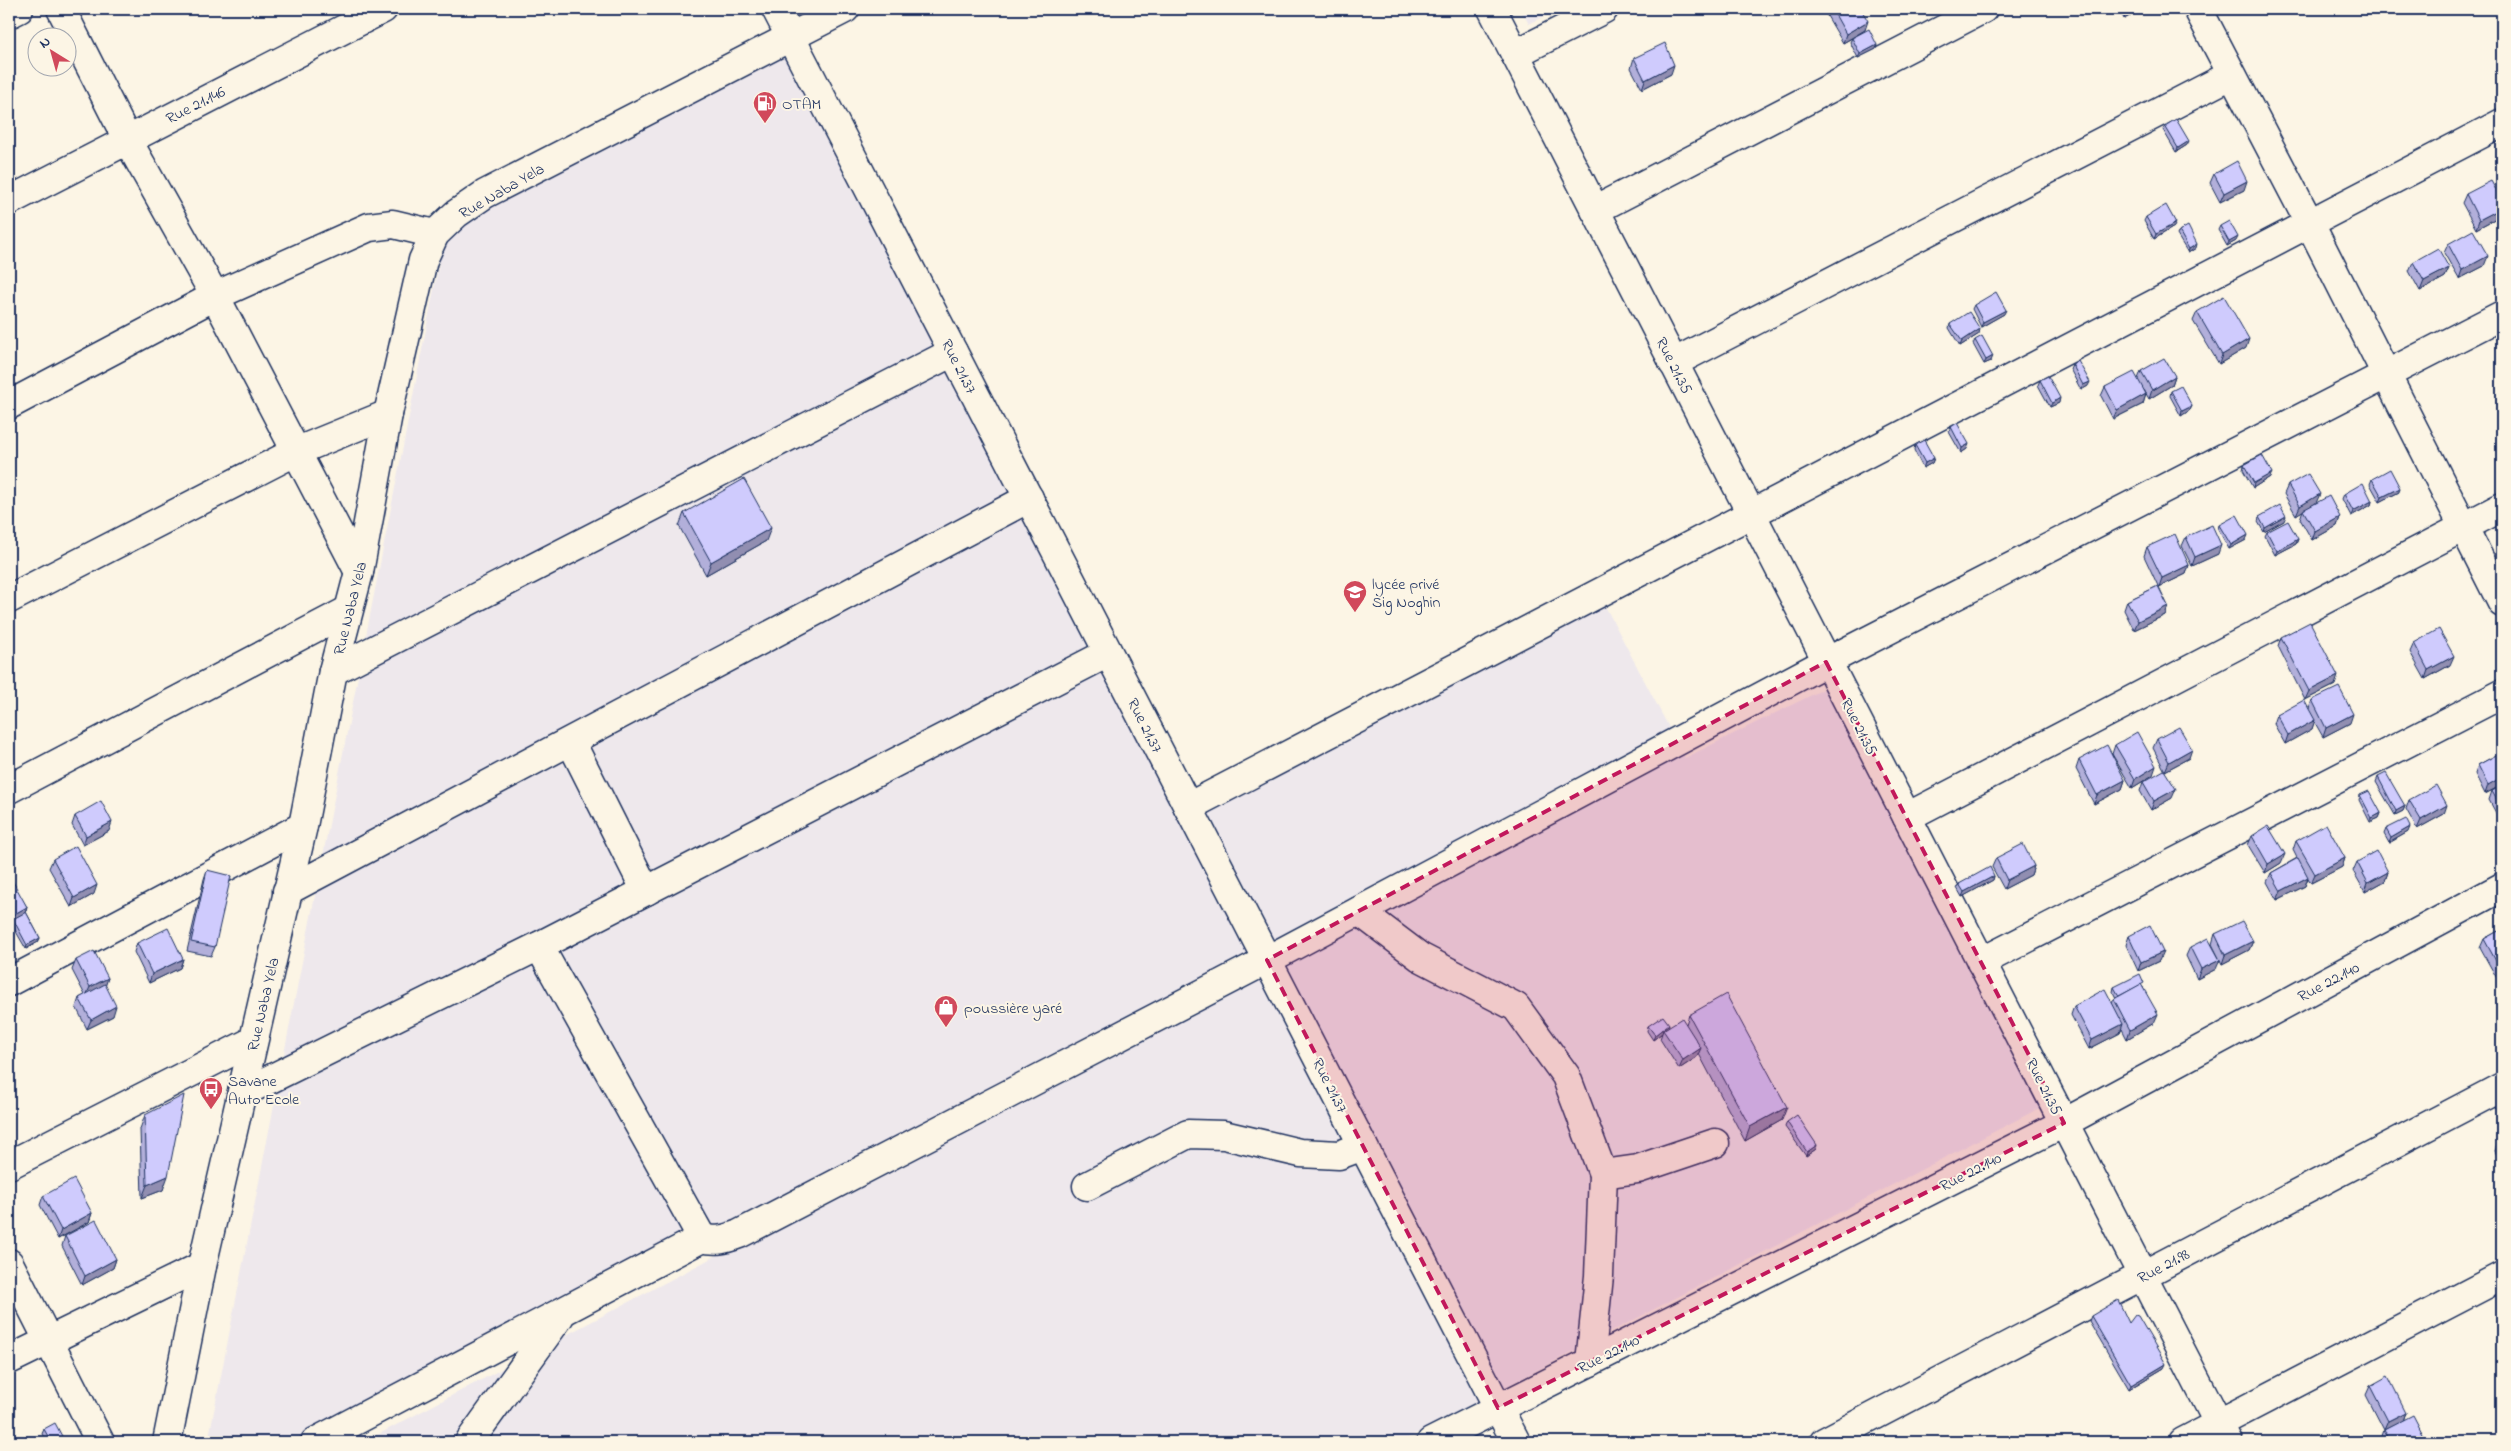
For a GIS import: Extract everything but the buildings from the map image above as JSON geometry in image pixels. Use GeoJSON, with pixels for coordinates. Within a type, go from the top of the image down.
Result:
{"type":"FeatureCollection","features":[{"type":"Feature","properties":{"kind":"street"},"geometry":{"type":"LineString","coordinates":[[9,14],[19,9]]}},
{"type":"Feature","properties":{"kind":"street"},"geometry":{"type":"LineString","coordinates":[[61,9],[127,139],[215,296],[359,572]]}},
{"type":"Feature","properties":{"kind":"street","name":"Rue 21.146"},"geometry":{"type":"LineString","coordinates":[[9,201],[383,9]]}},
{"type":"Feature","properties":{"kind":"street","name":"Rue 21.37"},"geometry":{"type":"LineString","coordinates":[[776,9],[1516,1442]]}},
{"type":"Feature","properties":{"kind":"street","name":"Rue Naba Yela"},"geometry":{"type":"LineString","coordinates":[[167,1442],[202,1266],[303,826],[333,671],[347,611],[359,572],[388,414],[423,260],[434,234],[456,214],[485,194],[845,9]]}},
{"type":"Feature","properties":{"kind":"street","name":"Rue 21.35"},"geometry":{"type":"LineString","coordinates":[[1492,9],[1826,662],[2144,1275],[2223,1433]]}},
{"type":"Feature","properties":{"kind":"street"},"geometry":{"type":"LineString","coordinates":[[1515,54],[1604,9]]}},
{"type":"Feature","properties":{"kind":"street"},"geometry":{"type":"LineString","coordinates":[[1595,210],[1983,9]]}},
{"type":"Feature","properties":{"kind":"street"},"geometry":{"type":"LineString","coordinates":[[2198,9],[2310,224],[2502,603]]}},
{"type":"Feature","properties":{"kind":"street"},"geometry":{"type":"LineString","coordinates":[[1674,363],[2231,75]]}},
{"type":"Feature","properties":{"kind":"street"},"geometry":{"type":"LineString","coordinates":[[1188,807],[2502,123]]}},
{"type":"Feature","properties":{"kind":"street"},"geometry":{"type":"LineString","coordinates":[[9,405],[215,296],[369,227],[392,224],[434,234]]}},
{"type":"Feature","properties":{"kind":"street"},"geometry":{"type":"LineString","coordinates":[[539,946],[702,1238],[712,1241],[724,1240],[739,1234],[1267,960],[1826,662],[2502,315]]}},
{"type":"Feature","properties":{"kind":"street"},"geometry":{"type":"LineString","coordinates":[[333,671],[953,352]]}},
{"type":"Feature","properties":{"kind":"street"},"geometry":{"type":"LineString","coordinates":[[9,599],[295,452],[388,414]]}},
{"type":"Feature","properties":{"kind":"street"},"geometry":{"type":"LineString","coordinates":[[287,891],[1029,498]]}},
{"type":"Feature","properties":{"kind":"street"},"geometry":{"type":"LineString","coordinates":[[1907,817],[2502,507]]}},
{"type":"Feature","properties":{"kind":"street"},"geometry":{"type":"LineString","coordinates":[[9,789],[347,611]]}},
{"type":"Feature","properties":{"kind":"street"},"geometry":{"type":"LineString","coordinates":[[242,1093],[539,946],[1108,653]]}},
{"type":"Feature","properties":{"kind":"street"},"geometry":{"type":"LineString","coordinates":[[1981,962],[2502,694]]}},
{"type":"Feature","properties":{"kind":"street"},"geometry":{"type":"LineString","coordinates":[[571,742],[646,891]]}},
{"type":"Feature","properties":{"kind":"street"},"geometry":{"type":"LineString","coordinates":[[9,982],[303,826]]}},
{"type":"Feature","properties":{"kind":"street","name":"Rue 22.140"},"geometry":{"type":"LineString","coordinates":[[1431,1442],[2064,1123],[2502,888]]}},
{"type":"Feature","properties":{"kind":"street"},"geometry":{"type":"LineString","coordinates":[[1358,911],[1420,958],[1516,1007],[1566,1076],[1603,1174],[1599,1276],[1590,1362]]}},
{"type":"Feature","properties":{"kind":"street"},"geometry":{"type":"LineString","coordinates":[[9,1165],[253,1041]]}},
{"type":"Feature","properties":{"kind":"street","name":"Rue 21.98"},"geometry":{"type":"LineString","coordinates":[[1824,1442],[2502,1087]]}},
{"type":"Feature","properties":{"kind":"street"},"geometry":{"type":"LineString","coordinates":[[1087,1186],[1188,1134],[1224,1135],[1300,1153],[1339,1155],[1363,1146]]}},
{"type":"Feature","properties":{"kind":"street"},"geometry":{"type":"LineString","coordinates":[[1603,1174],[1638,1169],[1714,1143]]}},
{"type":"Feature","properties":{"kind":"street"},"geometry":{"type":"LineString","coordinates":[[315,1442],[702,1238]]}},
{"type":"Feature","properties":{"kind":"street"},"geometry":{"type":"LineString","coordinates":[[9,1263],[100,1442]]}},
{"type":"Feature","properties":{"kind":"street"},"geometry":{"type":"LineString","coordinates":[[9,1360],[202,1266]]}},
{"type":"Feature","properties":{"kind":"street"},"geometry":{"type":"LineString","coordinates":[[2183,1442],[2223,1433],[2502,1276]]}},
{"type":"Feature","properties":{"kind":"street"},"geometry":{"type":"LineString","coordinates":[[468,1442],[565,1310]]}},
{"type":"Feature","properties":{"kind":"highlighted area"},"geometry":{"type":"Polygon","coordinates":[[[1826,662],[2064,1123],[1498,1408],[1267,960],[1826,662]]]}},
{"type":"Feature","properties":{"kind":"shaded area"},"geometry":{"type":"Polygon","coordinates":[[[1520,9],[1558,9],[1529,24],[1520,9]]]}},
{"type":"Feature","properties":{"kind":"shaded area"},"geometry":{"type":"Polygon","coordinates":[[[785,53],[1098,648],[528,943],[695,1248],[318,1442],[208,1442],[441,253],[453,232],[470,217],[785,53]]]}},
{"type":"Feature","properties":{"kind":"shaded area"},"geometry":{"type":"Polygon","coordinates":[[[1603,602],[1685,758],[1828,687],[2049,1103],[1400,1442],[364,1442],[723,1252],[557,948],[1101,668],[1182,819],[1603,602]]]}},
{"type":"Feature","properties":{"kind":"place","name":"OTAM"},"geometry":{"type":"Point","coordinates":[765,124]}},
{"type":"Feature","properties":{"kind":"place","name":"lycée privé Sig Noghin"},"geometry":{"type":"Point","coordinates":[1355,613]}},
{"type":"Feature","properties":{"kind":"place","name":"poussière yaré"},"geometry":{"type":"Point","coordinates":[946,1028]}},
{"type":"Feature","properties":{"kind":"place","name":"Savane Auto Ecole"},"geometry":{"type":"Point","coordinates":[211,1110]}}]}
